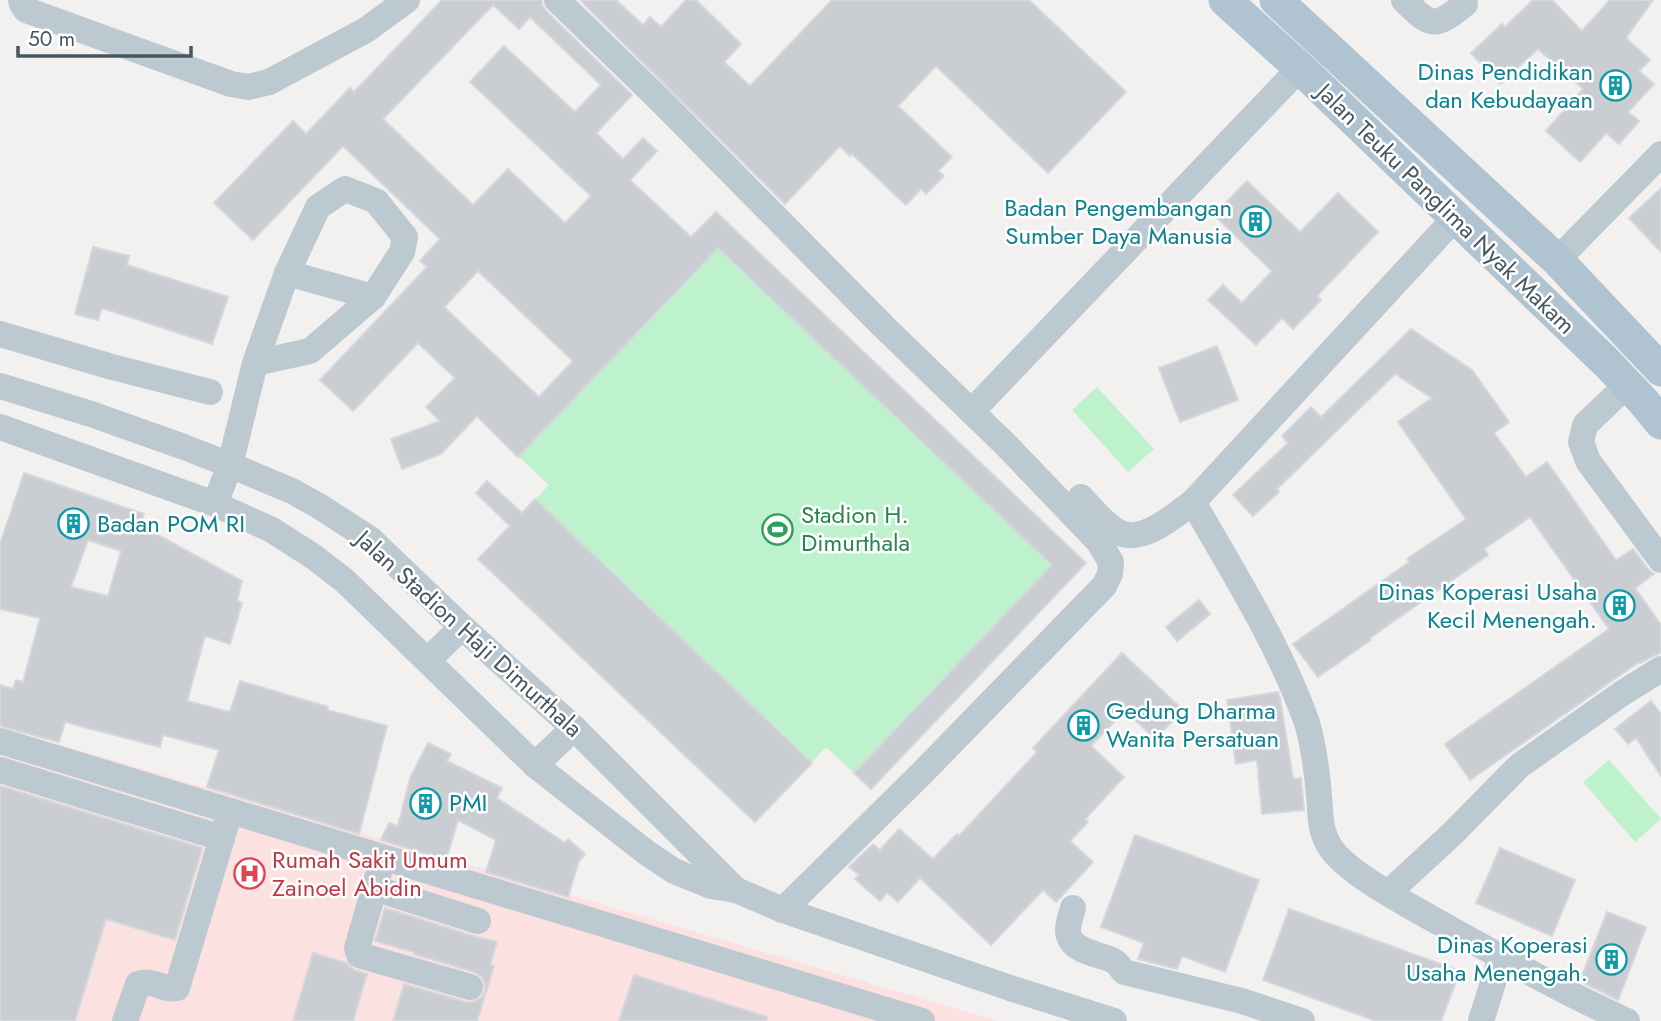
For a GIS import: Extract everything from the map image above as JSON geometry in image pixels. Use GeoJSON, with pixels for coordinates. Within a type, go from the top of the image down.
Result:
{"type":"FeatureCollection","features":[{"type":"Feature","properties":{"kind":"main road","name":"Jalan Teuku Panglima Nyak Makam"},"geometry":{"type":"LineString","coordinates":[[1226,0],[1300,68],[1627,385],[1661,423]]}},
{"type":"Feature","properties":{"kind":"main road","name":"Jalan Teuku Panglima Nyak Makam"},"geometry":{"type":"LineString","coordinates":[[1276,0],[1557,260],[1661,370]]}},
{"type":"Feature","properties":{"kind":"street"},"geometry":{"type":"LineString","coordinates":[[21,0],[26,10],[248,88],[269,82],[305,64],[366,30],[407,0]]}},
{"type":"Feature","properties":{"kind":"street"},"geometry":{"type":"LineString","coordinates":[[557,0],[673,113],[883,326],[978,405],[1106,523],[1125,534],[1142,534],[1170,519],[1193,502],[1455,218]]}},
{"type":"Feature","properties":{"kind":"street"},"geometry":{"type":"LineString","coordinates":[[1404,0],[1423,19],[1432,22],[1443,20],[1465,4]]}},
{"type":"Feature","properties":{"kind":"street"},"geometry":{"type":"LineString","coordinates":[[978,405],[1300,68]]}},
{"type":"Feature","properties":{"kind":"street"},"geometry":{"type":"LineString","coordinates":[[1557,260],[1661,153]]}},
{"type":"Feature","properties":{"kind":"street"},"geometry":{"type":"LineString","coordinates":[[215,504],[230,465],[256,363],[287,273],[318,207],[345,189],[376,201],[405,237],[402,252],[373,297],[310,351],[256,363]]}},
{"type":"Feature","properties":{"kind":"street"},"geometry":{"type":"LineString","coordinates":[[287,273],[373,297]]}},
{"type":"Feature","properties":{"kind":"street"},"geometry":{"type":"LineString","coordinates":[[0,334],[112,368],[210,392]]}},
{"type":"Feature","properties":{"kind":"street"},"geometry":{"type":"LineString","coordinates":[[1627,385],[1585,425],[1581,442],[1588,461],[1661,560]]}},
{"type":"Feature","properties":{"kind":"street","name":"Jalan Stadion Haji Dimurthala"},"geometry":{"type":"LineString","coordinates":[[0,386],[91,414],[230,465],[292,491],[370,539],[574,728],[736,890]]}},
{"type":"Feature","properties":{"kind":"street"},"geometry":{"type":"LineString","coordinates":[[783,910],[1104,586],[1110,574],[1111,562],[1100,542],[978,405]]}},
{"type":"Feature","properties":{"kind":"street","name":"Jalan Stadion Haji Dimurthala"},"geometry":{"type":"LineString","coordinates":[[0,426],[215,504],[272,530],[314,557],[345,581],[536,765],[647,853],[674,871],[711,886],[736,890],[783,910],[997,984],[1114,1021]]}},
{"type":"Feature","properties":{"kind":"street"},"geometry":{"type":"LineString","coordinates":[[272,530],[292,491]]}},
{"type":"Feature","properties":{"kind":"street"},"geometry":{"type":"LineString","coordinates":[[1193,502],[1272,644],[1300,704],[1314,752],[1320,827],[1332,850],[1346,864],[1388,893],[1501,957],[1626,1021]]}},
{"type":"Feature","properties":{"kind":"street"},"geometry":{"type":"LineString","coordinates":[[428,660],[462,627]]}},
{"type":"Feature","properties":{"kind":"street"},"geometry":{"type":"LineString","coordinates":[[1388,893],[1452,834],[1519,766],[1661,669]]}},
{"type":"Feature","properties":{"kind":"street"},"geometry":{"type":"LineString","coordinates":[[536,765],[574,728]]}},
{"type":"Feature","properties":{"kind":"street"},"geometry":{"type":"LineString","coordinates":[[0,741],[922,1021]]}},
{"type":"Feature","properties":{"kind":"street"},"geometry":{"type":"LineString","coordinates":[[0,770],[222,838]]}},
{"type":"Feature","properties":{"kind":"street"},"geometry":{"type":"LineString","coordinates":[[125,1021],[138,985],[147,982],[170,989],[177,988],[230,811]]}},
{"type":"Feature","properties":{"kind":"street"},"geometry":{"type":"LineString","coordinates":[[383,858],[357,948],[359,956],[470,987]]}},
{"type":"Feature","properties":{"kind":"street"},"geometry":{"type":"LineString","coordinates":[[374,888],[478,921]]}},
{"type":"Feature","properties":{"kind":"street"},"geometry":{"type":"LineString","coordinates":[[1073,908],[1069,936],[1074,944],[1115,961],[1124,972],[1241,1001],[1303,1021]]}},
{"type":"Feature","properties":{"kind":"street"},"geometry":{"type":"LineString","coordinates":[[1481,1021],[1501,957]]}},
{"type":"Feature","properties":{"kind":"shaded area","name":"Rumah Sakit Umum Zainoel Abidin"},"geometry":{"type":"Polygon","coordinates":[[[0,727],[998,1021],[0,1021],[0,727]]]}},
{"type":"Feature","properties":{"kind":"green space","name":"Stadion H. Dimurthala"},"geometry":{"type":"Polygon","coordinates":[[[716,212],[1086,563],[871,789],[826,747],[755,822],[478,559],[549,485],[499,438],[716,212]]]}},
{"type":"Feature","properties":{"kind":"green space"},"geometry":{"type":"Polygon","coordinates":[[[1097,387],[1154,449],[1128,472],[1072,410],[1097,387]]]}},
{"type":"Feature","properties":{"kind":"green space"},"geometry":{"type":"Polygon","coordinates":[[[1609,760],[1661,819],[1635,842],[1583,782],[1609,760]]]}},
{"type":"Feature","properties":{"kind":"building"},"geometry":{"type":"Polygon","coordinates":[[[442,0],[542,0],[546,11],[632,95],[596,133],[623,159],[643,138],[657,151],[630,180],[691,237],[716,212],[1086,563],[871,789],[854,773],[1052,565],[718,248],[518,457],[477,416],[441,454],[402,469],[391,439],[440,421],[426,407],[455,378],[418,343],[353,411],[320,380],[427,267],[420,261],[440,239],[343,146],[253,240],[214,203],[293,121],[306,134],[350,88],[354,92],[442,0]],[[493,5],[383,119],[473,205],[508,169],[565,223],[591,196],[470,82],[504,46],[575,112],[601,85],[530,17],[519,29],[493,5]],[[478,271],[444,307],[539,397],[573,361],[478,271]]]}},
{"type":"Feature","properties":{"kind":"building"},"geometry":{"type":"Polygon","coordinates":[[[580,0],[616,0],[643,25],[650,17],[661,27],[686,0],[696,0],[741,44],[724,62],[750,86],[832,0],[1029,0],[1126,92],[1048,173],[936,66],[898,106],[952,157],[938,171],[944,176],[926,194],[921,189],[906,205],[840,146],[785,204],[580,0]]]}},
{"type":"Feature","properties":{"kind":"building"},"geometry":{"type":"Polygon","coordinates":[[[1533,0],[1552,0],[1582,31],[1610,0],[1653,0],[1626,38],[1650,60],[1639,71],[1654,84],[1628,112],[1639,121],[1619,144],[1606,133],[1580,162],[1546,131],[1583,89],[1538,49],[1500,84],[1471,53],[1502,24],[1505,27],[1533,0]]]}},
{"type":"Feature","properties":{"kind":"building"},"geometry":{"type":"Polygon","coordinates":[[[1247,181],[1300,232],[1338,193],[1378,232],[1317,296],[1321,300],[1293,329],[1282,318],[1256,345],[1208,300],[1223,285],[1242,303],[1272,271],[1214,215],[1247,181]]]}},
{"type":"Feature","properties":{"kind":"building"},"geometry":{"type":"Polygon","coordinates":[[[1661,188],[1661,252],[1629,218],[1661,188]]]}},
{"type":"Feature","properties":{"kind":"building"},"geometry":{"type":"Polygon","coordinates":[[[93,247],[129,256],[127,265],[228,297],[212,344],[102,308],[98,320],[75,314],[93,247]]]}},
{"type":"Feature","properties":{"kind":"building"},"geometry":{"type":"Polygon","coordinates":[[[1411,329],[1472,370],[1509,422],[1494,433],[1526,477],[1547,462],[1616,560],[1633,549],[1654,574],[1635,588],[1661,625],[1661,653],[1639,662],[1470,780],[1445,744],[1609,629],[1530,517],[1484,549],[1488,555],[1318,677],[1293,644],[1409,562],[1407,559],[1466,519],[1398,422],[1432,398],[1395,374],[1277,489],[1279,492],[1253,516],[1233,495],[1288,443],[1282,436],[1311,407],[1321,417],[1411,329]]]}},
{"type":"Feature","properties":{"kind":"building"},"geometry":{"type":"Polygon","coordinates":[[[1217,346],[1238,400],[1180,422],[1159,368],[1217,346]]]}},
{"type":"Feature","properties":{"kind":"building"},"geometry":{"type":"Polygon","coordinates":[[[24,473],[144,514],[140,525],[242,581],[237,601],[242,603],[230,644],[205,636],[187,701],[230,712],[240,681],[328,707],[327,710],[387,726],[359,834],[207,787],[219,750],[163,735],[160,747],[65,722],[59,742],[0,726],[0,685],[13,689],[16,680],[23,682],[40,618],[0,609],[0,544],[24,473]],[[88,540],[71,587],[108,596],[121,551],[88,540]]]}},
{"type":"Feature","properties":{"kind":"building"},"geometry":{"type":"Polygon","coordinates":[[[487,481],[522,513],[535,499],[812,763],[755,822],[478,559],[510,526],[476,493],[487,481]]]}},
{"type":"Feature","properties":{"kind":"building"},"geometry":{"type":"Polygon","coordinates":[[[1199,600],[1210,614],[1177,641],[1166,627],[1199,600]]]}},
{"type":"Feature","properties":{"kind":"building"},"geometry":{"type":"Polygon","coordinates":[[[1122,653],[1183,710],[1155,739],[1125,710],[1091,746],[1124,777],[1085,819],[1088,822],[1070,841],[1093,862],[1056,902],[1043,890],[991,945],[920,878],[898,902],[887,893],[880,901],[855,879],[859,875],[849,867],[873,844],[880,850],[899,829],[933,859],[957,834],[959,836],[1037,752],[1033,748],[1122,653]]]}},
{"type":"Feature","properties":{"kind":"building"},"geometry":{"type":"Polygon","coordinates":[[[1278,692],[1293,779],[1301,778],[1304,810],[1262,814],[1257,760],[1236,764],[1227,700],[1278,692]]]}},
{"type":"Feature","properties":{"kind":"building"},"geometry":{"type":"Polygon","coordinates":[[[1651,701],[1661,714],[1661,776],[1636,738],[1628,744],[1615,729],[1651,701]]]}},
{"type":"Feature","properties":{"kind":"building"},"geometry":{"type":"Polygon","coordinates":[[[428,743],[451,754],[447,761],[502,788],[497,798],[565,843],[568,839],[585,854],[579,861],[568,897],[486,872],[496,840],[458,820],[446,860],[381,840],[389,823],[398,826],[410,778],[428,743]]]}},
{"type":"Feature","properties":{"kind":"building"},"geometry":{"type":"Polygon","coordinates":[[[0,786],[202,848],[175,940],[106,919],[75,1021],[0,1021],[0,786]]]}},
{"type":"Feature","properties":{"kind":"building"},"geometry":{"type":"Polygon","coordinates":[[[1135,835],[1259,880],[1225,972],[1182,956],[1177,969],[1138,959],[1144,943],[1101,927],[1135,835]]]}},
{"type":"Feature","properties":{"kind":"building"},"geometry":{"type":"Polygon","coordinates":[[[1500,848],[1575,880],[1552,936],[1476,903],[1500,848]]]}},
{"type":"Feature","properties":{"kind":"building"},"geometry":{"type":"Polygon","coordinates":[[[385,908],[497,942],[490,965],[494,966],[477,1021],[393,1021],[404,984],[473,1002],[481,998],[485,984],[482,977],[474,972],[375,941],[385,908]]]}},
{"type":"Feature","properties":{"kind":"building"},"geometry":{"type":"Polygon","coordinates":[[[1289,909],[1460,971],[1441,1021],[1376,1021],[1263,980],[1289,909]]]}},
{"type":"Feature","properties":{"kind":"building","name":"Dinas Koperasi Usaha Menengah."},"geometry":{"type":"Polygon","coordinates":[[[1607,912],[1646,927],[1618,1000],[1580,981],[1607,912]]]}},
{"type":"Feature","properties":{"kind":"building"},"geometry":{"type":"Polygon","coordinates":[[[313,953],[346,963],[354,970],[367,974],[353,1021],[293,1021],[313,953]]]}},
{"type":"Feature","properties":{"kind":"building"},"geometry":{"type":"Polygon","coordinates":[[[634,975],[767,1017],[766,1021],[619,1021],[634,975]]]}},
{"type":"Feature","properties":{"kind":"place","name":"Dinas Pendidikan dan Kebudayaan"},"geometry":{"type":"Point","coordinates":[1616,86]}},
{"type":"Feature","properties":{"kind":"place","name":"Badan Pengembangan Sumber Daya Manusia"},"geometry":{"type":"Point","coordinates":[1255,222]}},
{"type":"Feature","properties":{"kind":"place","name":"Badan POM RI"},"geometry":{"type":"Point","coordinates":[74,524]}},
{"type":"Feature","properties":{"kind":"place","name":"Stadion H. Dimurthala"},"geometry":{"type":"Point","coordinates":[778,529]}},
{"type":"Feature","properties":{"kind":"place","name":"Dinas Koperasi Usaha Kecil Menengah."},"geometry":{"type":"Point","coordinates":[1620,606]}},
{"type":"Feature","properties":{"kind":"place","name":"Gedung Dharma Wanita Persatuan"},"geometry":{"type":"Point","coordinates":[1083,725]}},
{"type":"Feature","properties":{"kind":"place","name":"PMI"},"geometry":{"type":"Point","coordinates":[426,803]}},
{"type":"Feature","properties":{"kind":"place","name":"Rumah Sakit Umum Zainoel Abidin"},"geometry":{"type":"Point","coordinates":[249,874]}},
{"type":"Feature","properties":{"kind":"place","name":"Dinas Koperasi Usaha Menengah."},"geometry":{"type":"Point","coordinates":[1611,959]}}]}
